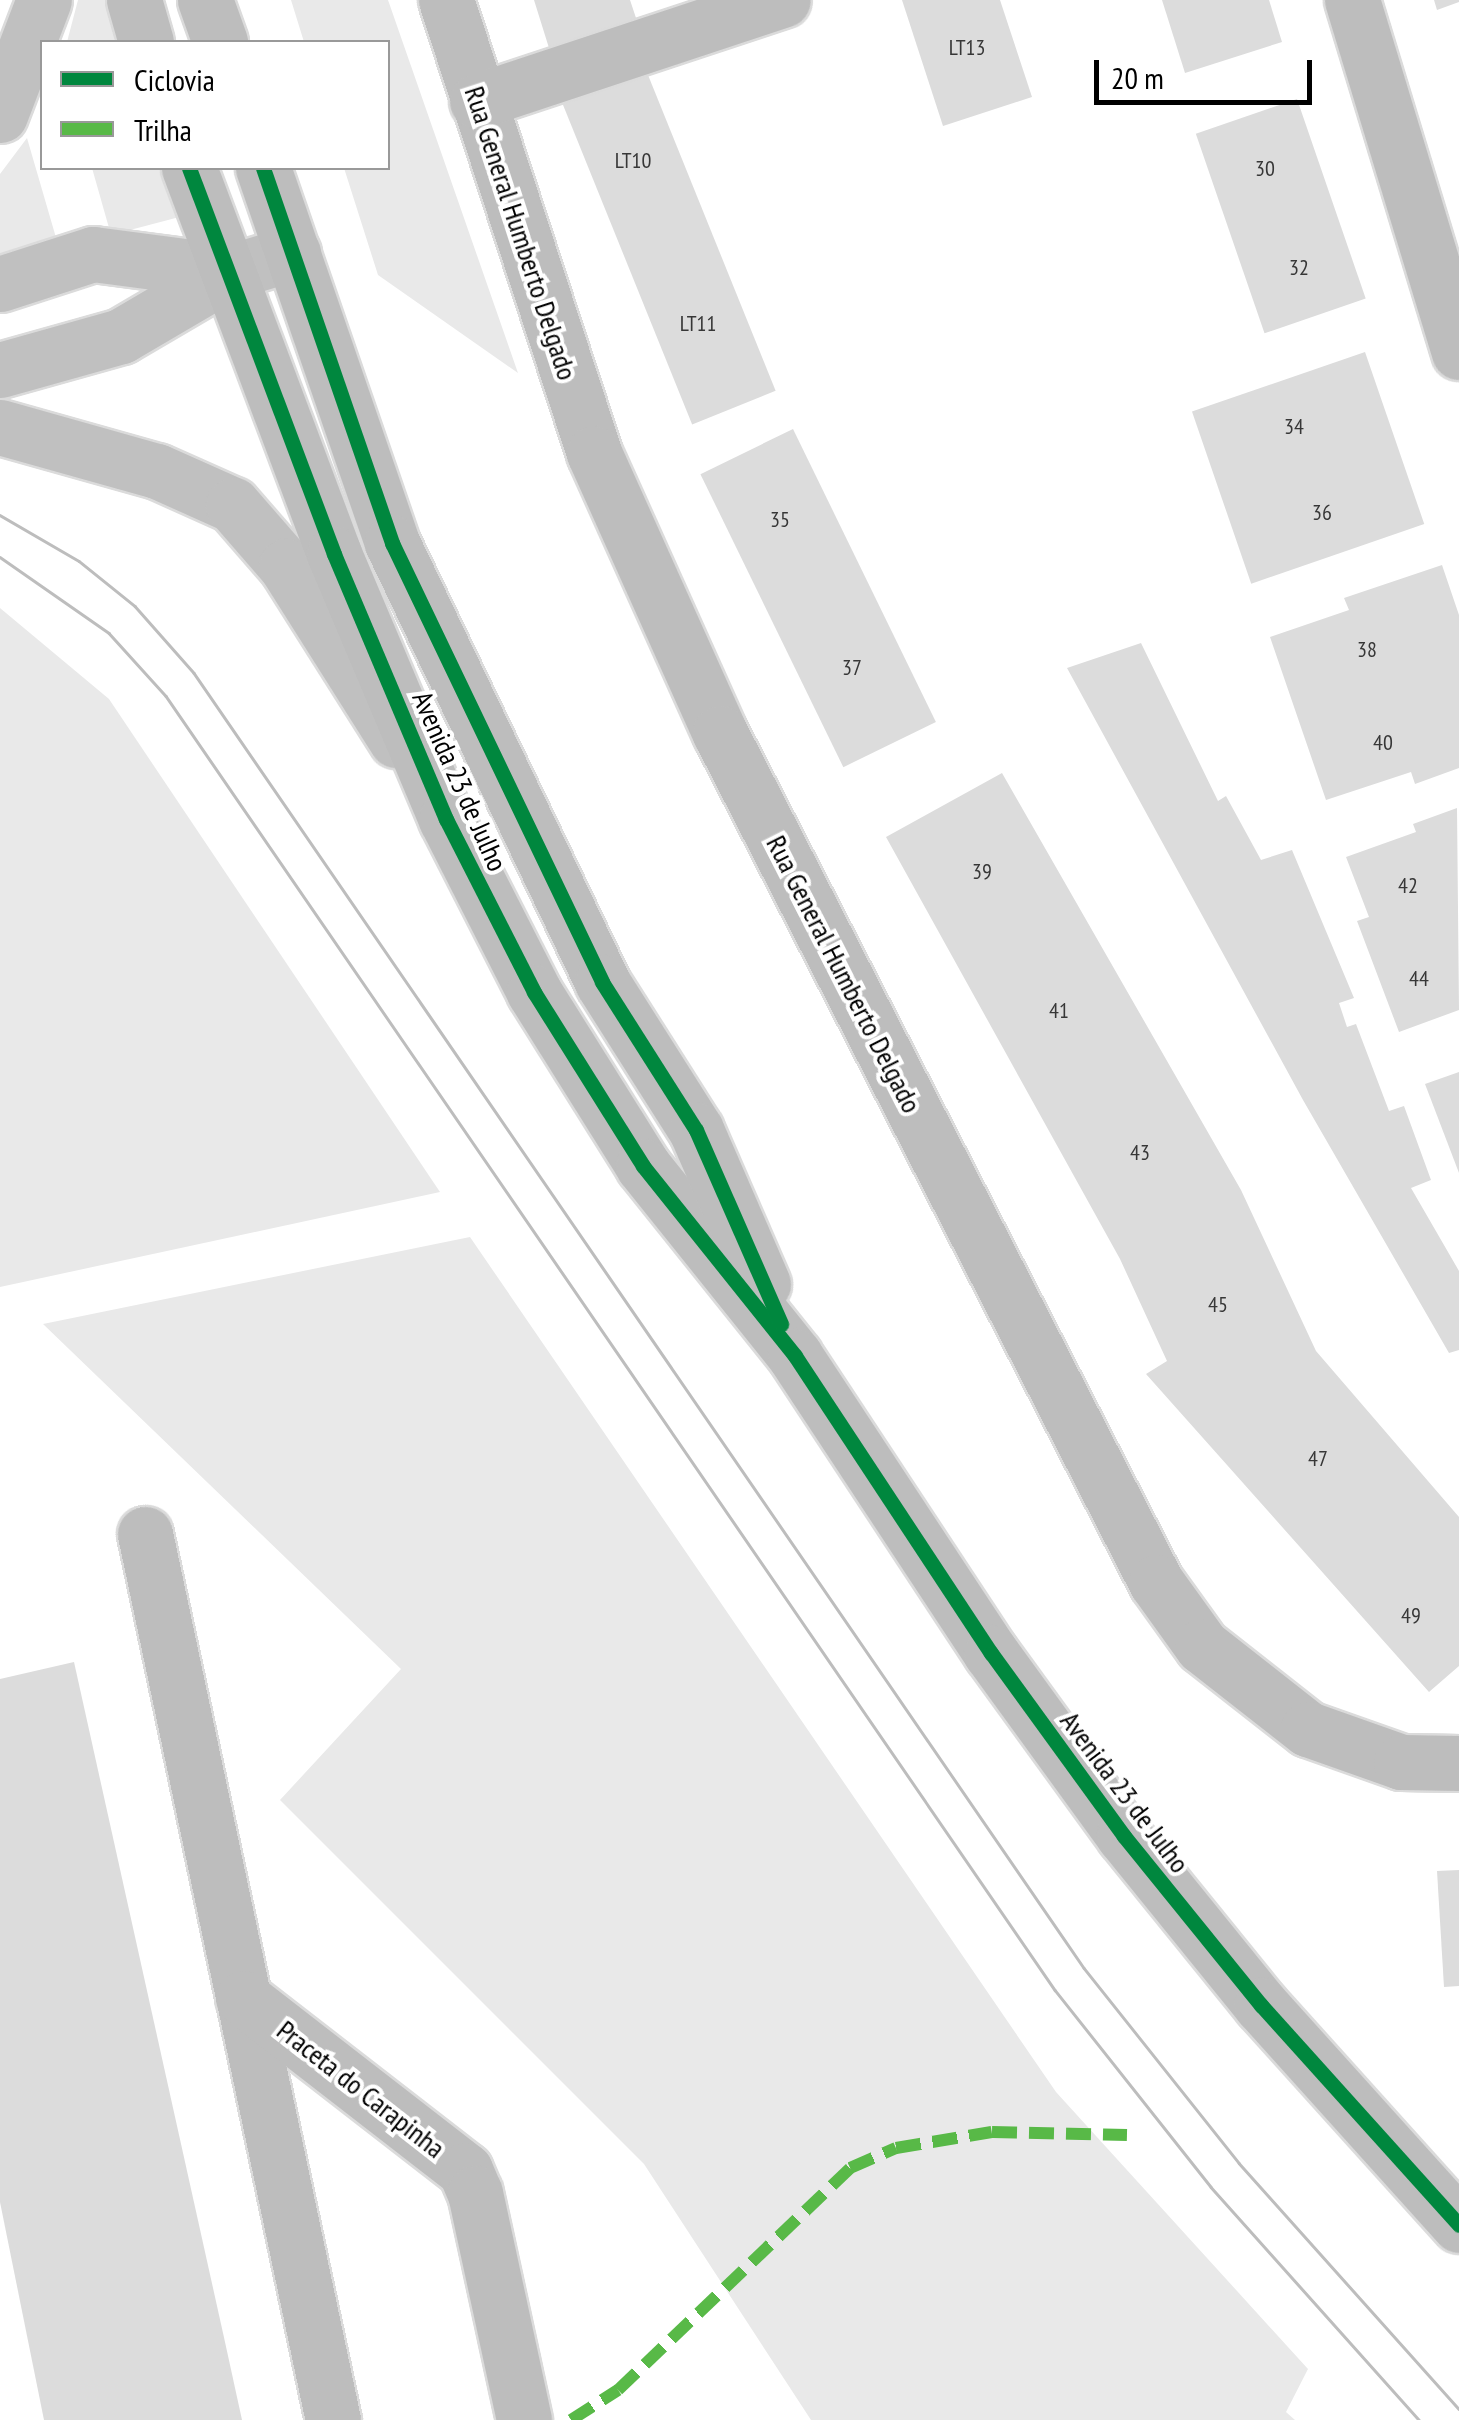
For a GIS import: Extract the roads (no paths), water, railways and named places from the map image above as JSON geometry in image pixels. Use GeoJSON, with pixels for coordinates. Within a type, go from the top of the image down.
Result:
{"type":"FeatureCollection","features":[{"type":"Feature","properties":{"kind":"street"},"geometry":{"type":"LineString","coordinates":[[0,115],[44,0]]}},
{"type":"Feature","properties":{"kind":"street"},"geometry":{"type":"LineString","coordinates":[[134,0],[145,40]]}},
{"type":"Feature","properties":{"kind":"street"},"geometry":{"type":"LineString","coordinates":[[205,0],[219,40]]}},
{"type":"Feature","properties":{"kind":"street","name":"Rua General Humberto Delgado"},"geometry":{"type":"LineString","coordinates":[[446,0],[594,453],[720,732],[1156,1582],[1202,1646],[1308,1729],[1401,1762],[1459,1763]]}},
{"type":"Feature","properties":{"kind":"street"},"geometry":{"type":"LineString","coordinates":[[476,101],[783,0]]}},
{"type":"Feature","properties":{"kind":"street"},"geometry":{"type":"LineString","coordinates":[[1352,0],[1459,352]]}},
{"type":"Feature","properties":{"kind":"street","name":"Avenida 23 de Julho"},"geometry":{"type":"LineString","coordinates":[[190,170],[334,554],[446,819],[534,992],[643,1166],[795,1356],[991,1653],[1124,1836],[1261,2005],[1459,2225]]}},
{"type":"Feature","properties":{"kind":"street","name":"Avenida 23 de Julho"},"geometry":{"type":"LineString","coordinates":[[264,170],[392,543],[602,982],[696,1130],[795,1356]]}},
{"type":"Feature","properties":{"kind":"street"},"geometry":{"type":"LineString","coordinates":[[0,370],[121,336],[230,272],[293,252]]}},
{"type":"Feature","properties":{"kind":"street"},"geometry":{"type":"LineString","coordinates":[[0,284],[93,254],[230,272]]}},
{"type":"Feature","properties":{"kind":"street"},"geometry":{"type":"LineString","coordinates":[[0,427],[157,470],[233,505],[286,566],[446,819]]}},
{"type":"Feature","properties":{"kind":"street","name":"Praceta do Carapinha"},"geometry":{"type":"LineString","coordinates":[[145,1534],[333,2420]]}},
{"type":"Feature","properties":{"kind":"street","name":"Praceta do Carapinha"},"geometry":{"type":"LineString","coordinates":[[244,1998],[465,2170],[476,2193],[524,2420]]}},
{"type":"Feature","properties":{"kind":"tram line"},"geometry":{"type":"LineString","coordinates":[[0,515],[79,561],[135,606],[194,673],[1084,1968],[1239,2163],[1459,2409]]}},
{"type":"Feature","properties":{"kind":"tram line"},"geometry":{"type":"LineString","coordinates":[[0,557],[109,633],[166,696],[1055,1990],[1211,2187],[1419,2420]]}}]}
